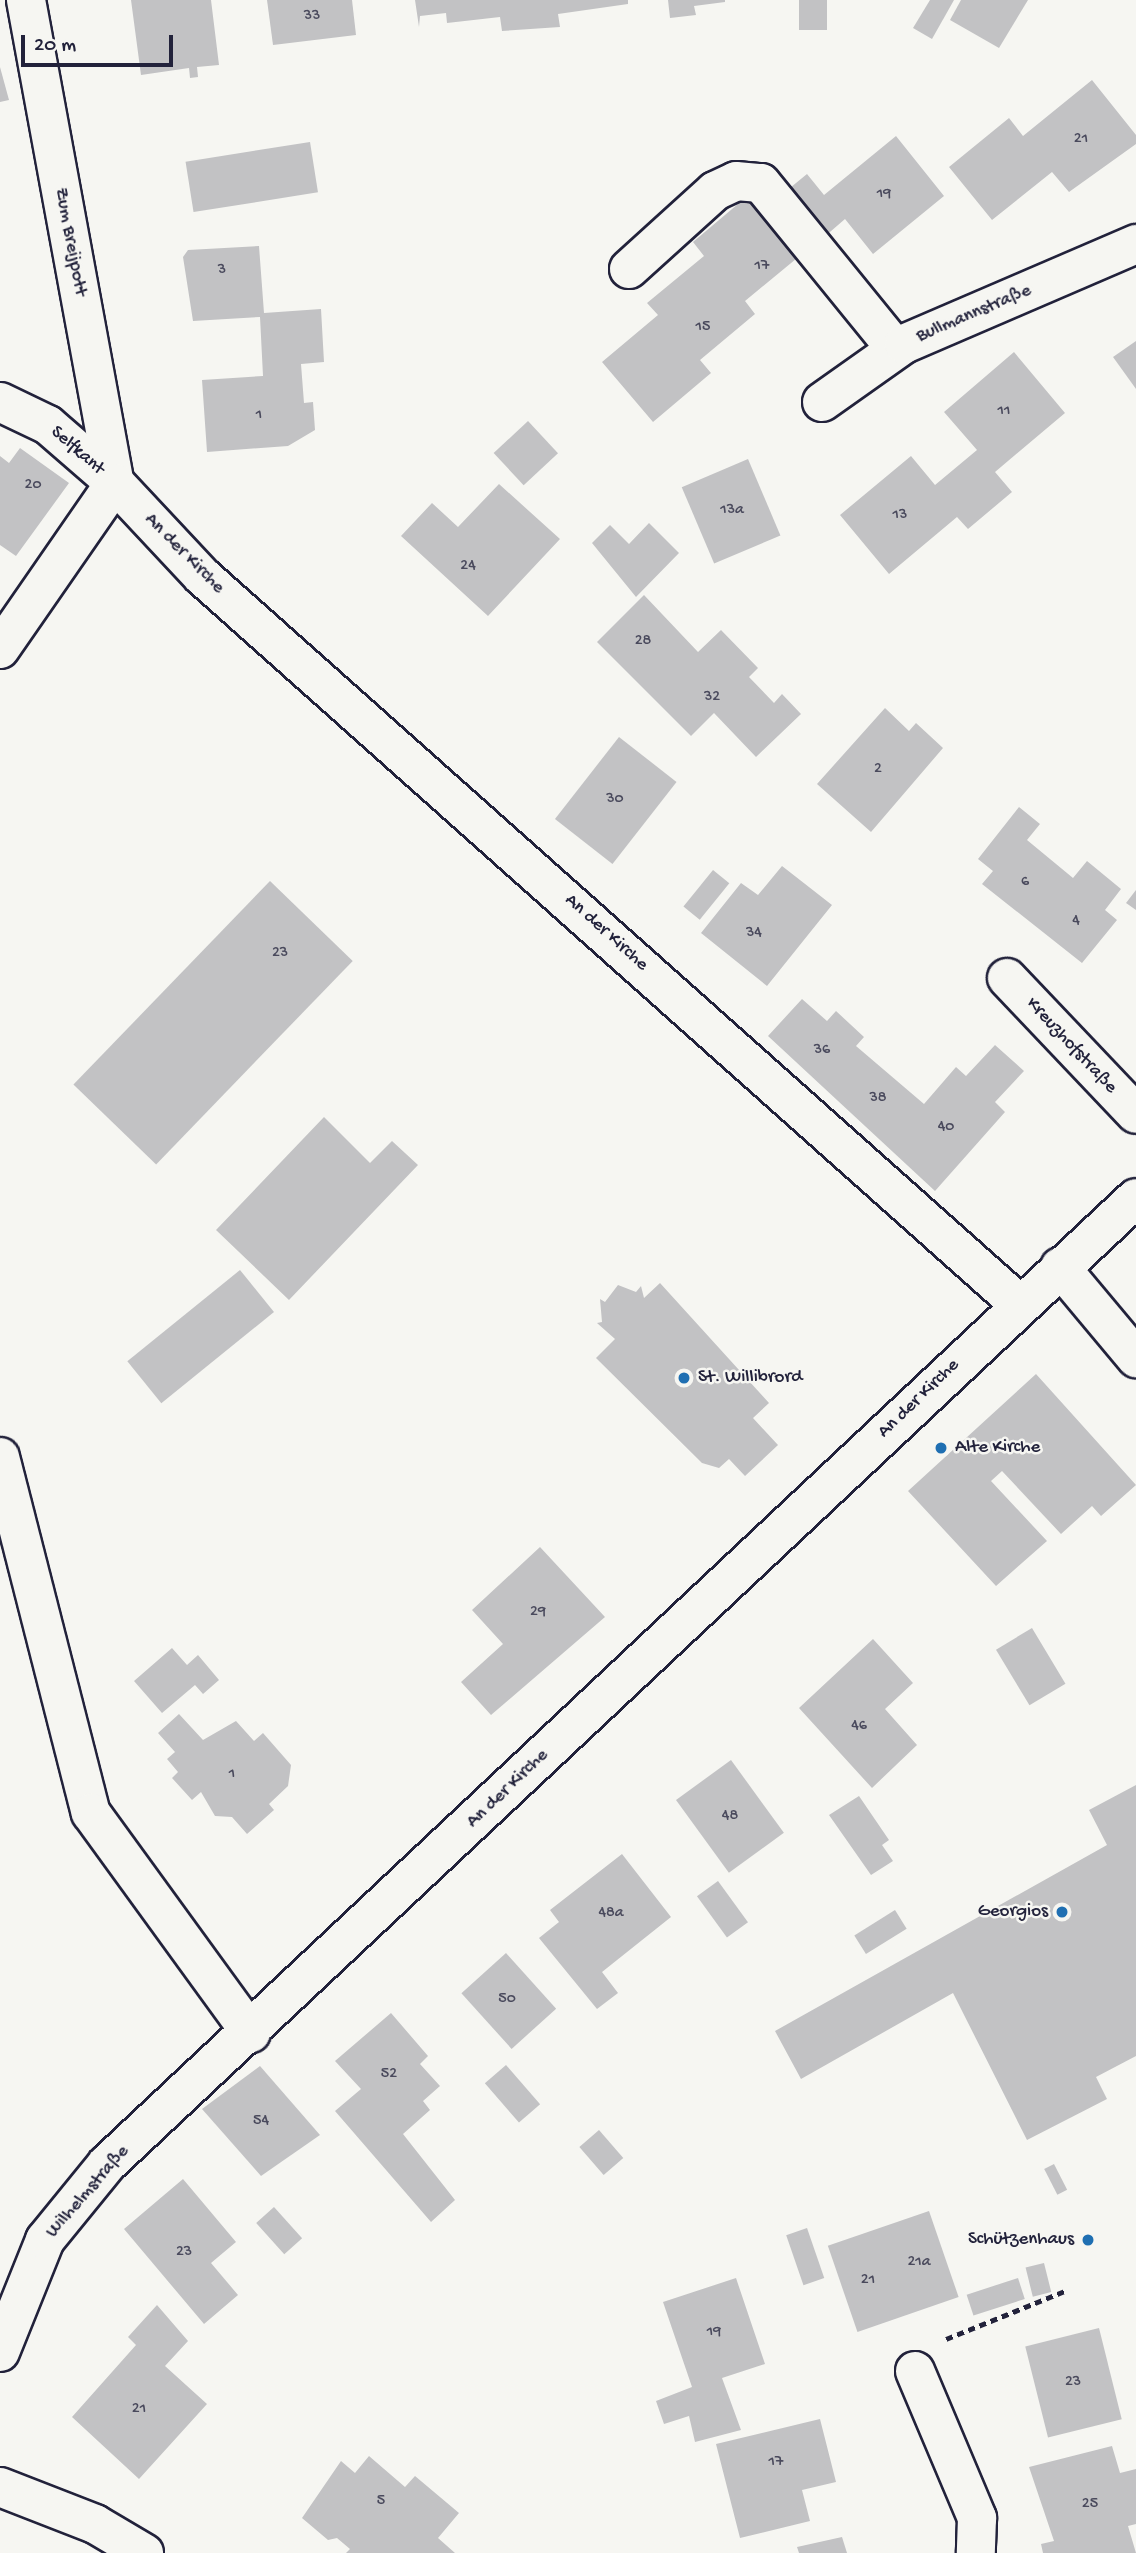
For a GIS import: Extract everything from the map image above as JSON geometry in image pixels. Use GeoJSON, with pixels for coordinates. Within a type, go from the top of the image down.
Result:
{"type":"FeatureCollection","features":[{"type":"Feature","properties":{"kind":"street","name":"Zum Breijpott"},"geometry":{"type":"LineString","coordinates":[[26,0],[115,484]]}},
{"type":"Feature","properties":{"kind":"street"},"geometry":{"type":"LineString","coordinates":[[629,269],[715,191],[736,181],[761,183],[897,349]]}},
{"type":"Feature","properties":{"kind":"street","name":"Bullmannstraße"},"geometry":{"type":"LineString","coordinates":[[822,402],[897,349],[1136,244]]}},
{"type":"Feature","properties":{"kind":"street","name":"Selfkant"},"geometry":{"type":"LineString","coordinates":[[0,402],[48,425],[115,484]]}},
{"type":"Feature","properties":{"kind":"street"},"geometry":{"type":"LineString","coordinates":[[0,649],[115,484]]}},
{"type":"Feature","properties":{"kind":"street","name":"An der Kirche"},"geometry":{"type":"LineString","coordinates":[[115,484],[202,576],[1019,1304],[251,2034]]}},
{"type":"Feature","properties":{"kind":"street","name":"Kreuzhofstraße"},"geometry":{"type":"LineString","coordinates":[[1007,978],[1136,1114]]}},
{"type":"Feature","properties":{"kind":"street"},"geometry":{"type":"LineString","coordinates":[[1019,1304],[1136,1198]]}},
{"type":"Feature","properties":{"kind":"street"},"geometry":{"type":"LineString","coordinates":[[1060,1267],[1136,1358]]}},
{"type":"Feature","properties":{"kind":"street"},"geometry":{"type":"LineString","coordinates":[[0,1457],[91,1813],[251,2034]]}},
{"type":"Feature","properties":{"kind":"street","name":"Wilhelmstraße"},"geometry":{"type":"LineString","coordinates":[[0,2352],[45,2241],[107,2164],[251,2034]]}},
{"type":"Feature","properties":{"kind":"street"},"geometry":{"type":"LineString","coordinates":[[915,2371],[976,2518],[976,2553]]}},
{"type":"Feature","properties":{"kind":"street"},"geometry":{"type":"LineString","coordinates":[[0,2487],[95,2524],[144,2553]]}},
{"type":"Feature","properties":{"kind":"path"},"geometry":{"type":"LineString","coordinates":[[915,2371],[927,2346],[1065,2291]]}},
{"type":"Feature","properties":{"kind":"building"},"geometry":{"type":"Polygon","coordinates":[[[131,0],[211,0],[219,65],[197,67],[198,77],[190,78],[189,68],[141,75],[131,0]]]}},
{"type":"Feature","properties":{"kind":"building"},"geometry":{"type":"Polygon","coordinates":[[[267,0],[352,0],[356,35],[273,45],[267,0]]]}},
{"type":"Feature","properties":{"kind":"building"},"geometry":{"type":"Polygon","coordinates":[[[415,0],[628,0],[628,4],[558,14],[560,27],[502,31],[500,17],[447,23],[446,13],[420,16],[419,27],[415,0]]]}},
{"type":"Feature","properties":{"kind":"building"},"geometry":{"type":"Polygon","coordinates":[[[668,0],[725,2],[694,6],[696,15],[670,18],[668,0]]]}},
{"type":"Feature","properties":{"kind":"building"},"geometry":{"type":"Polygon","coordinates":[[[799,0],[827,0],[827,30],[799,30],[799,0]]]}},
{"type":"Feature","properties":{"kind":"building"},"geometry":{"type":"Polygon","coordinates":[[[930,0],[954,0],[932,39],[913,28],[930,0]]]}},
{"type":"Feature","properties":{"kind":"building"},"geometry":{"type":"Polygon","coordinates":[[[961,0],[1028,0],[999,48],[950,20],[961,0]]]}},
{"type":"Feature","properties":{"kind":"building"},"geometry":{"type":"Polygon","coordinates":[[[0,67],[9,100],[0,102],[0,67]]]}},
{"type":"Feature","properties":{"kind":"building"},"geometry":{"type":"Polygon","coordinates":[[[1092,80],[1136,135],[1136,144],[1069,192],[1052,172],[992,220],[949,167],[1009,118],[1023,136],[1092,80]]]}},
{"type":"Feature","properties":{"kind":"building"},"geometry":{"type":"Polygon","coordinates":[[[896,136],[944,196],[873,254],[845,219],[823,238],[785,192],[807,174],[824,195],[896,136]]]}},
{"type":"Feature","properties":{"kind":"building"},"geometry":{"type":"Polygon","coordinates":[[[310,142],[318,192],[194,212],[186,162],[310,142]]]}},
{"type":"Feature","properties":{"kind":"building"},"geometry":{"type":"Polygon","coordinates":[[[751,193],[802,254],[745,301],[755,314],[700,360],[711,373],[653,422],[602,362],[658,315],[647,303],[704,256],[693,242],[751,193]]]}},
{"type":"Feature","properties":{"kind":"building"},"geometry":{"type":"Polygon","coordinates":[[[259,246],[264,313],[321,309],[324,362],[301,364],[304,403],[313,402],[315,430],[288,446],[207,452],[202,380],[263,376],[260,317],[193,321],[183,257],[188,250],[259,246]]]}},
{"type":"Feature","properties":{"kind":"building"},"geometry":{"type":"Polygon","coordinates":[[[1136,341],[1136,389],[1113,357],[1136,341]]]}},
{"type":"Feature","properties":{"kind":"building"},"geometry":{"type":"Polygon","coordinates":[[[1014,352],[1065,413],[995,472],[1012,492],[968,529],[957,517],[889,574],[840,515],[911,456],[935,485],[977,450],[944,412],[1014,352]]]}},
{"type":"Feature","properties":{"kind":"building"},"geometry":{"type":"Polygon","coordinates":[[[528,421],[558,453],[524,485],[494,453],[528,421]]]}},
{"type":"Feature","properties":{"kind":"building"},"geometry":{"type":"Polygon","coordinates":[[[20,448],[69,483],[16,556],[0,545],[0,456],[9,463],[20,448]]]}},
{"type":"Feature","properties":{"kind":"building"},"geometry":{"type":"Polygon","coordinates":[[[748,459],[780,535],[714,564],[682,487],[748,459]]]}},
{"type":"Feature","properties":{"kind":"building"},"geometry":{"type":"Polygon","coordinates":[[[499,484],[560,539],[488,616],[401,536],[432,503],[458,527],[499,484]]]}},
{"type":"Feature","properties":{"kind":"building"},"geometry":{"type":"Polygon","coordinates":[[[649,523],[679,553],[636,597],[592,543],[610,525],[629,544],[649,523]]]}},
{"type":"Feature","properties":{"kind":"building"},"geometry":{"type":"Polygon","coordinates":[[[644,595],[698,652],[721,630],[758,668],[749,677],[774,703],[782,694],[801,714],[756,757],[714,713],[691,736],[597,642],[644,595]]]}},
{"type":"Feature","properties":{"kind":"building"},"geometry":{"type":"Polygon","coordinates":[[[885,708],[909,731],[916,723],[943,748],[871,832],[817,784],[885,708]]]}},
{"type":"Feature","properties":{"kind":"building"},"geometry":{"type":"Polygon","coordinates":[[[619,737],[677,782],[612,864],[555,819],[619,737]]]}},
{"type":"Feature","properties":{"kind":"building"},"geometry":{"type":"Polygon","coordinates":[[[1019,807],[1040,824],[1027,840],[1073,878],[1087,861],[1121,889],[1105,910],[1117,920],[1082,963],[982,884],[993,871],[978,859],[1019,807]]]}},
{"type":"Feature","properties":{"kind":"building"},"geometry":{"type":"Polygon","coordinates":[[[782,866],[832,905],[767,986],[701,933],[741,883],[758,895],[782,866]]]}},
{"type":"Feature","properties":{"kind":"building"},"geometry":{"type":"Polygon","coordinates":[[[713,870],[729,883],[700,920],[683,907],[713,870]]]}},
{"type":"Feature","properties":{"kind":"building"},"geometry":{"type":"Polygon","coordinates":[[[270,881],[353,961],[156,1164],[73,1085],[270,881]]]}},
{"type":"Feature","properties":{"kind":"building"},"geometry":{"type":"Polygon","coordinates":[[[1136,890],[1136,910],[1126,903],[1136,890]]]}},
{"type":"Feature","properties":{"kind":"building"},"geometry":{"type":"Polygon","coordinates":[[[802,999],[827,1021],[836,1011],[864,1037],[856,1046],[924,1104],[956,1067],[966,1076],[995,1045],[1024,1071],[995,1102],[1005,1112],[935,1191],[768,1036],[802,999]]]}},
{"type":"Feature","properties":{"kind":"building"},"geometry":{"type":"Polygon","coordinates":[[[324,1117],[370,1163],[392,1141],[418,1165],[289,1300],[216,1230],[324,1117]]]}},
{"type":"Feature","properties":{"kind":"building"},"geometry":{"type":"Polygon","coordinates":[[[240,1270],[274,1312],[161,1403],[127,1361],[240,1270]]]}},
{"type":"Feature","properties":{"kind":"building","name":"St. Willibrord"},"geometry":{"type":"Polygon","coordinates":[[[660,1283],[769,1403],[753,1418],[778,1445],[745,1476],[729,1459],[719,1468],[702,1463],[596,1358],[615,1339],[597,1323],[602,1322],[600,1299],[605,1302],[618,1285],[636,1292],[641,1286],[644,1298],[660,1283]]]}},
{"type":"Feature","properties":{"kind":"building"},"geometry":{"type":"Polygon","coordinates":[[[1036,1374],[1136,1485],[1101,1516],[1092,1506],[1061,1534],[1002,1471],[991,1481],[1047,1541],[996,1586],[908,1491],[1036,1374]]]}},
{"type":"Feature","properties":{"kind":"building"},"geometry":{"type":"Polygon","coordinates":[[[540,1547],[605,1617],[491,1715],[461,1682],[503,1644],[472,1610],[540,1547]]]}},
{"type":"Feature","properties":{"kind":"building"},"geometry":{"type":"Polygon","coordinates":[[[1032,1628],[1065,1684],[1029,1705],[996,1650],[1032,1628]]]}},
{"type":"Feature","properties":{"kind":"building"},"geometry":{"type":"Polygon","coordinates":[[[873,1639],[913,1683],[885,1709],[917,1745],[872,1788],[799,1708],[873,1639]]]}},
{"type":"Feature","properties":{"kind":"building"},"geometry":{"type":"Polygon","coordinates":[[[172,1648],[187,1665],[198,1655],[219,1680],[203,1694],[195,1685],[162,1713],[134,1681],[172,1648]]]}},
{"type":"Feature","properties":{"kind":"building"},"geometry":{"type":"Polygon","coordinates":[[[179,1714],[203,1740],[236,1721],[254,1741],[263,1733],[291,1765],[288,1786],[269,1804],[274,1810],[247,1834],[232,1817],[215,1816],[201,1792],[192,1800],[172,1778],[178,1772],[167,1759],[175,1752],[158,1733],[179,1714]]]}},
{"type":"Feature","properties":{"kind":"building"},"geometry":{"type":"Polygon","coordinates":[[[731,1760],[784,1833],[729,1873],[676,1800],[731,1760]]]}},
{"type":"Feature","properties":{"kind":"building","name":"Georgios"},"geometry":{"type":"Polygon","coordinates":[[[1136,1785],[1136,2056],[1096,2077],[1107,2099],[1027,2140],[953,1993],[801,2079],[775,2031],[1107,1845],[1089,1810],[1136,1785]]]}},
{"type":"Feature","properties":{"kind":"building"},"geometry":{"type":"Polygon","coordinates":[[[859,1796],[889,1840],[882,1845],[893,1861],[871,1875],[829,1815],[859,1796]]]}},
{"type":"Feature","properties":{"kind":"building"},"geometry":{"type":"Polygon","coordinates":[[[622,1854],[671,1917],[602,1972],[618,1993],[597,2009],[539,1938],[559,1922],[550,1910],[622,1854]]]}},
{"type":"Feature","properties":{"kind":"building"},"geometry":{"type":"Polygon","coordinates":[[[718,1881],[748,1922],[727,1938],[697,1896],[718,1881]]]}},
{"type":"Feature","properties":{"kind":"building"},"geometry":{"type":"Polygon","coordinates":[[[895,1910],[907,1929],[866,1954],[854,1935],[895,1910]]]}},
{"type":"Feature","properties":{"kind":"building"},"geometry":{"type":"Polygon","coordinates":[[[506,1953],[556,2009],[512,2049],[461,1993],[506,1953]]]}},
{"type":"Feature","properties":{"kind":"building"},"geometry":{"type":"Polygon","coordinates":[[[391,2013],[428,2056],[420,2064],[440,2086],[423,2101],[430,2110],[403,2134],[455,2200],[431,2222],[335,2111],[361,2089],[335,2061],[391,2013]]]}},
{"type":"Feature","properties":{"kind":"building"},"geometry":{"type":"Polygon","coordinates":[[[506,2065],[540,2104],[519,2123],[485,2083],[506,2065]]]}},
{"type":"Feature","properties":{"kind":"building"},"geometry":{"type":"Polygon","coordinates":[[[260,2066],[320,2135],[261,2176],[202,2109],[260,2066]]]}},
{"type":"Feature","properties":{"kind":"building"},"geometry":{"type":"Polygon","coordinates":[[[599,2130],[623,2158],[604,2175],[579,2147],[599,2130]]]}},
{"type":"Feature","properties":{"kind":"building"},"geometry":{"type":"Polygon","coordinates":[[[1054,2164],[1067,2190],[1057,2195],[1044,2169],[1054,2164]]]}},
{"type":"Feature","properties":{"kind":"building"},"geometry":{"type":"Polygon","coordinates":[[[183,2179],[236,2242],[211,2263],[238,2295],[204,2324],[124,2229],[183,2179]]]}},
{"type":"Feature","properties":{"kind":"building"},"geometry":{"type":"Polygon","coordinates":[[[274,2207],[302,2238],[284,2254],[256,2223],[274,2207]]]}},
{"type":"Feature","properties":{"kind":"building"},"geometry":{"type":"Polygon","coordinates":[[[929,2211],[959,2297],[857,2332],[828,2246],[929,2211]]]}},
{"type":"Feature","properties":{"kind":"building"},"geometry":{"type":"Polygon","coordinates":[[[807,2228],[824,2278],[803,2285],[786,2235],[807,2228]]]}},
{"type":"Feature","properties":{"kind":"building"},"geometry":{"type":"Polygon","coordinates":[[[1044,2263],[1051,2292],[1033,2297],[1026,2268],[1044,2263]]]}},
{"type":"Feature","properties":{"kind":"building"},"geometry":{"type":"Polygon","coordinates":[[[736,2278],[765,2364],[722,2378],[741,2430],[695,2442],[689,2416],[664,2424],[656,2401],[692,2387],[663,2302],[736,2278]]]}},
{"type":"Feature","properties":{"kind":"building"},"geometry":{"type":"Polygon","coordinates":[[[1018,2278],[1025,2299],[973,2316],[967,2295],[1018,2278]]]}},
{"type":"Feature","properties":{"kind":"building"},"geometry":{"type":"Polygon","coordinates":[[[157,2305],[188,2341],[165,2366],[207,2404],[139,2479],[72,2417],[136,2345],[128,2337],[157,2305]]]}},
{"type":"Feature","properties":{"kind":"building"},"geometry":{"type":"Polygon","coordinates":[[[1099,2328],[1122,2419],[1048,2438],[1025,2346],[1099,2328]]]}},
{"type":"Feature","properties":{"kind":"building"},"geometry":{"type":"Polygon","coordinates":[[[820,2419],[836,2482],[802,2490],[810,2521],[740,2538],[716,2444],[820,2419]]]}},
{"type":"Feature","properties":{"kind":"building"},"geometry":{"type":"Polygon","coordinates":[[[1112,2446],[1120,2473],[1136,2469],[1136,2524],[1128,2526],[1136,2553],[1043,2553],[1041,2544],[1054,2541],[1029,2467],[1112,2446]]]}},
{"type":"Feature","properties":{"kind":"building"},"geometry":{"type":"Polygon","coordinates":[[[369,2456],[405,2487],[415,2476],[459,2513],[438,2538],[455,2553],[346,2553],[350,2549],[337,2538],[328,2540],[302,2518],[341,2461],[355,2473],[369,2456]]]}},
{"type":"Feature","properties":{"kind":"building"},"geometry":{"type":"Polygon","coordinates":[[[842,2537],[847,2553],[799,2553],[797,2547],[842,2537]]]}},
{"type":"Feature","properties":{"kind":"place","name":"St. Willibrord"},"geometry":{"type":"Point","coordinates":[684,1378]}},
{"type":"Feature","properties":{"kind":"place","name":"Alte Kirche"},"geometry":{"type":"Point","coordinates":[941,1448]}},
{"type":"Feature","properties":{"kind":"place","name":"Georgios"},"geometry":{"type":"Point","coordinates":[1062,1912]}},
{"type":"Feature","properties":{"kind":"place","name":"Schützenhaus"},"geometry":{"type":"Point","coordinates":[1088,2240]}}]}
